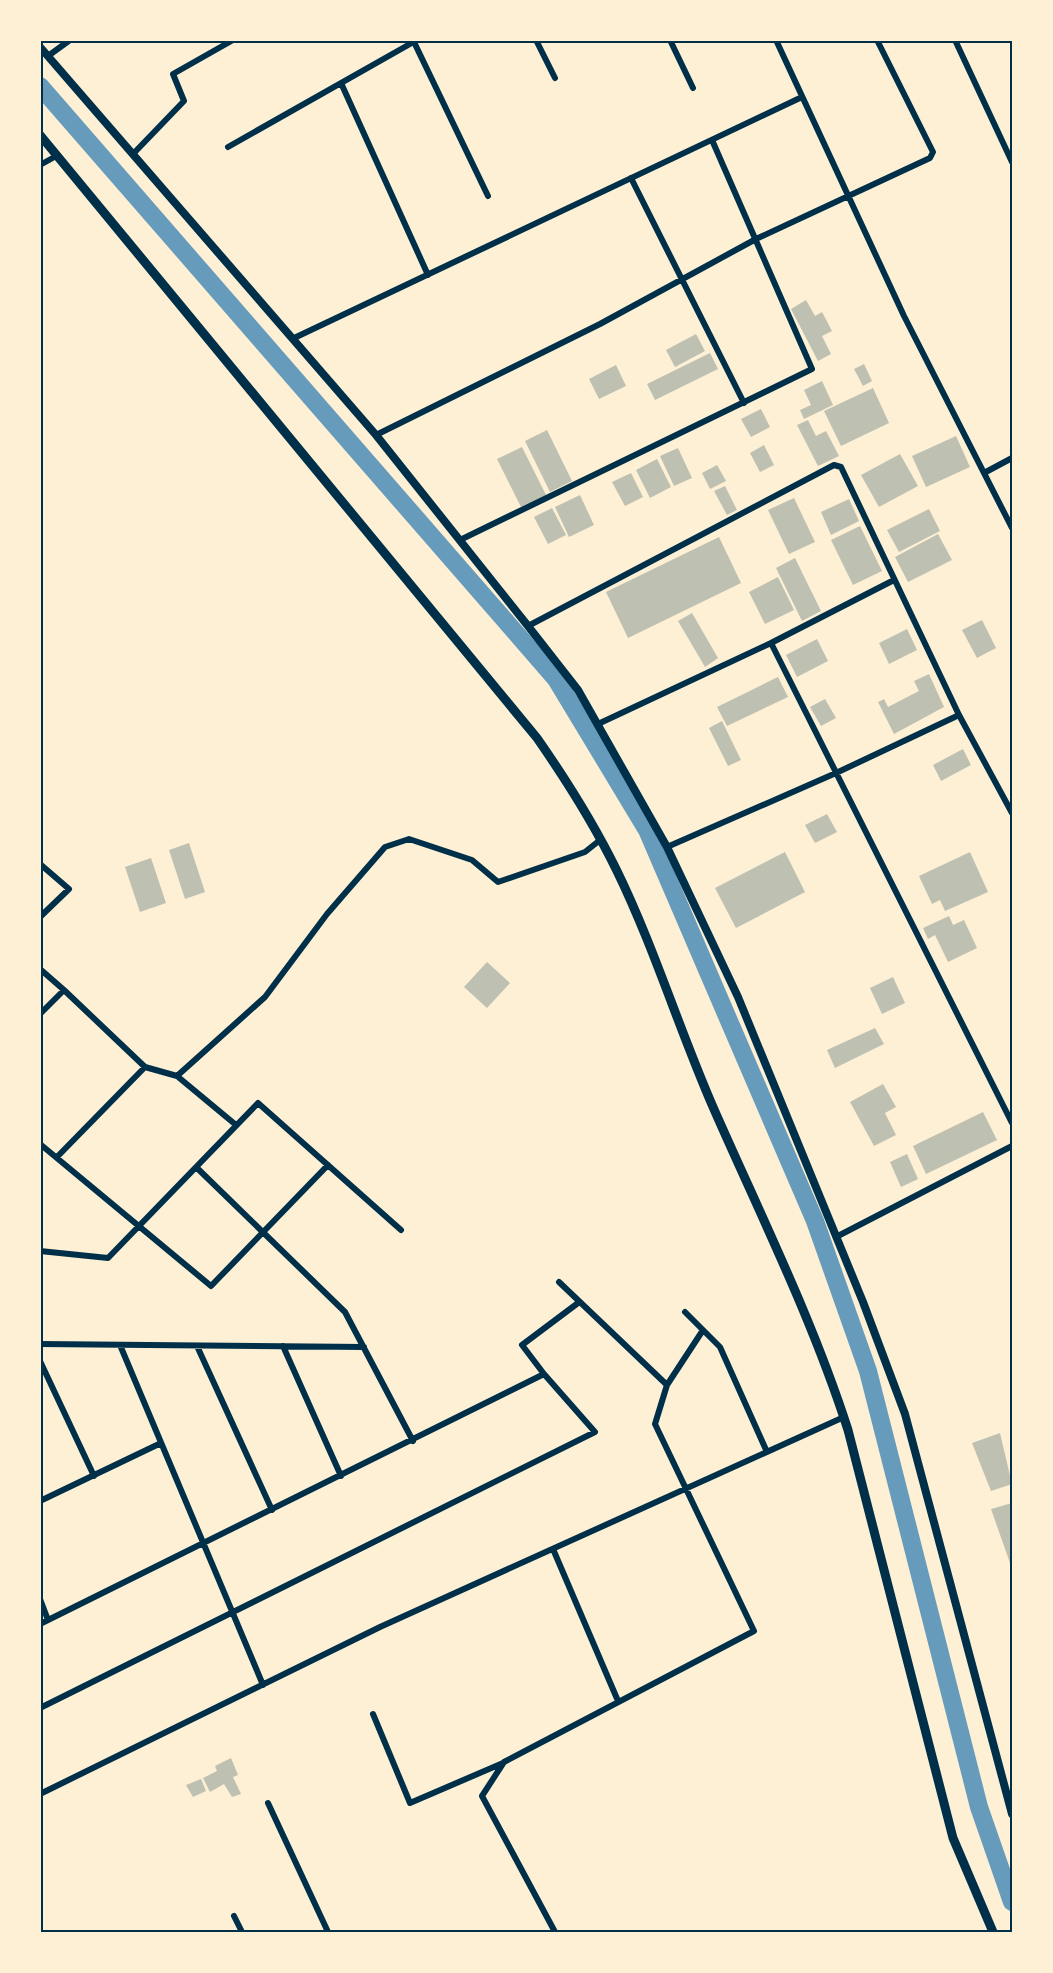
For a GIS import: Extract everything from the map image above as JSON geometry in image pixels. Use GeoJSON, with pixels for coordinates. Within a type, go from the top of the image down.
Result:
{"type":"FeatureCollection","features":[{"type":"Feature","properties":{"kind":"main road"},"geometry":{"type":"LineString","coordinates":[[40,135],[503,696],[571,787],[617,871],[712,1106],[806,1313],[844,1417],[953,1838],[993,1932]]}},
{"type":"Feature","properties":{"kind":"street"},"geometry":{"type":"LineString","coordinates":[[48,56],[70,40]]}},
{"type":"Feature","properties":{"kind":"street"},"geometry":{"type":"LineString","coordinates":[[133,154],[184,101],[173,74],[233,40]]}},
{"type":"Feature","properties":{"kind":"street"},"geometry":{"type":"LineString","coordinates":[[536,40],[555,78]]}},
{"type":"Feature","properties":{"kind":"street"},"geometry":{"type":"LineString","coordinates":[[670,40],[693,88]]}},
{"type":"Feature","properties":{"kind":"street"},"geometry":{"type":"LineString","coordinates":[[776,40],[904,316],[1012,528]]}},
{"type":"Feature","properties":{"kind":"street"},"geometry":{"type":"LineString","coordinates":[[376,435],[600,324],[756,239],[930,158],[933,152],[877,40]]}},
{"type":"Feature","properties":{"kind":"street"},"geometry":{"type":"LineString","coordinates":[[955,40],[1012,162]]}},
{"type":"Feature","properties":{"kind":"street"},"geometry":{"type":"LineString","coordinates":[[228,147],[416,41],[488,196]]}},
{"type":"Feature","properties":{"kind":"street"},"geometry":{"type":"LineString","coordinates":[[40,47],[376,435],[528,626],[578,690],[667,847],[738,997],[836,1237],[904,1414],[1012,1814]]}},
{"type":"Feature","properties":{"kind":"street"},"geometry":{"type":"LineString","coordinates":[[341,83],[428,275]]}},
{"type":"Feature","properties":{"kind":"street"},"geometry":{"type":"LineString","coordinates":[[292,339],[802,97]]}},
{"type":"Feature","properties":{"kind":"street"},"geometry":{"type":"LineString","coordinates":[[460,540],[812,369],[712,140]]}},
{"type":"Feature","properties":{"kind":"street"},"geometry":{"type":"LineString","coordinates":[[40,165],[58,155]]}},
{"type":"Feature","properties":{"kind":"street"},"geometry":{"type":"LineString","coordinates":[[631,178],[744,403]]}},
{"type":"Feature","properties":{"kind":"street"},"geometry":{"type":"LineString","coordinates":[[984,473],[1012,458]]}},
{"type":"Feature","properties":{"kind":"street"},"geometry":{"type":"LineString","coordinates":[[528,626],[834,465],[841,467],[959,715],[1012,813]]}},
{"type":"Feature","properties":{"kind":"street"},"geometry":{"type":"LineString","coordinates":[[598,724],[771,643],[894,580]]}},
{"type":"Feature","properties":{"kind":"street"},"geometry":{"type":"LineString","coordinates":[[771,643],[1012,1123]]}},
{"type":"Feature","properties":{"kind":"street"},"geometry":{"type":"LineString","coordinates":[[667,847],[836,773],[959,715]]}},
{"type":"Feature","properties":{"kind":"street"},"geometry":{"type":"LineString","coordinates":[[177,1076],[265,997],[327,914],[385,847],[409,839],[471,860],[498,882],[585,852],[600,840]]}},
{"type":"Feature","properties":{"kind":"street"},"geometry":{"type":"LineString","coordinates":[[40,864],[69,890],[40,917]]}},
{"type":"Feature","properties":{"kind":"street"},"geometry":{"type":"LineString","coordinates":[[40,969],[145,1067],[177,1076],[236,1125]]}},
{"type":"Feature","properties":{"kind":"street"},"geometry":{"type":"LineString","coordinates":[[40,1014],[64,990]]}},
{"type":"Feature","properties":{"kind":"street"},"geometry":{"type":"LineString","coordinates":[[57,1157],[145,1067]]}},
{"type":"Feature","properties":{"kind":"street"},"geometry":{"type":"LineString","coordinates":[[40,1251],[108,1258],[258,1102],[401,1230]]}},
{"type":"Feature","properties":{"kind":"street"},"geometry":{"type":"LineString","coordinates":[[40,1144],[211,1287],[328,1165]]}},
{"type":"Feature","properties":{"kind":"street"},"geometry":{"type":"LineString","coordinates":[[836,1237],[1012,1146]]}},
{"type":"Feature","properties":{"kind":"street"},"geometry":{"type":"LineString","coordinates":[[196,1167],[345,1312],[413,1441]]}},
{"type":"Feature","properties":{"kind":"street"},"geometry":{"type":"LineString","coordinates":[[559,1282],[578,1303],[668,1385]]}},
{"type":"Feature","properties":{"kind":"street"},"geometry":{"type":"LineString","coordinates":[[40,1707],[595,1432],[522,1345],[578,1303]]}},
{"type":"Feature","properties":{"kind":"street"},"geometry":{"type":"LineString","coordinates":[[685,1311],[720,1347],[767,1452]]}},
{"type":"Feature","properties":{"kind":"street"},"geometry":{"type":"LineString","coordinates":[[373,1714],[410,1803],[504,1762],[754,1631],[655,1424],[668,1385],[704,1330]]}},
{"type":"Feature","properties":{"kind":"street"},"geometry":{"type":"LineString","coordinates":[[40,1344],[364,1347]]}},
{"type":"Feature","properties":{"kind":"street"},"geometry":{"type":"LineString","coordinates":[[120,1345],[263,1685]]}},
{"type":"Feature","properties":{"kind":"street"},"geometry":{"type":"LineString","coordinates":[[197,1346],[272,1510]]}},
{"type":"Feature","properties":{"kind":"street"},"geometry":{"type":"LineString","coordinates":[[283,1346],[341,1476]]}},
{"type":"Feature","properties":{"kind":"street"},"geometry":{"type":"LineString","coordinates":[[40,1361],[94,1476]]}},
{"type":"Feature","properties":{"kind":"street"},"geometry":{"type":"LineString","coordinates":[[40,1623],[413,1441],[544,1374]]}},
{"type":"Feature","properties":{"kind":"street"},"geometry":{"type":"LineString","coordinates":[[40,1794],[380,1627],[844,1417]]}},
{"type":"Feature","properties":{"kind":"street"},"geometry":{"type":"LineString","coordinates":[[40,1501],[161,1443]]}},
{"type":"Feature","properties":{"kind":"street"},"geometry":{"type":"LineString","coordinates":[[553,1549],[618,1701]]}},
{"type":"Feature","properties":{"kind":"street"},"geometry":{"type":"LineString","coordinates":[[40,1599],[48,1620]]}},
{"type":"Feature","properties":{"kind":"street"},"geometry":{"type":"LineString","coordinates":[[504,1762],[482,1796],[555,1932]]}},
{"type":"Feature","properties":{"kind":"street"},"geometry":{"type":"LineString","coordinates":[[268,1803],[328,1932]]}},
{"type":"Feature","properties":{"kind":"street"},"geometry":{"type":"LineString","coordinates":[[234,1916],[242,1932]]}},
{"type":"Feature","properties":{"kind":"building"},"geometry":{"type":"Polygon","coordinates":[[[806,300],[815,316],[822,312],[832,331],[822,336],[831,354],[818,361],[791,309],[806,300]]]}},
{"type":"Feature","properties":{"kind":"building"},"geometry":{"type":"Polygon","coordinates":[[[696,334],[705,351],[675,367],[666,350],[696,334]]]}},
{"type":"Feature","properties":{"kind":"building"},"geometry":{"type":"Polygon","coordinates":[[[710,353],[718,369],[655,400],[647,384],[710,353]]]}},
{"type":"Feature","properties":{"kind":"building"},"geometry":{"type":"Polygon","coordinates":[[[864,364],[872,381],[863,386],[854,369],[864,364]]]}},
{"type":"Feature","properties":{"kind":"building"},"geometry":{"type":"Polygon","coordinates":[[[616,365],[626,386],[599,399],[589,379],[616,365]]]}},
{"type":"Feature","properties":{"kind":"building"},"geometry":{"type":"Polygon","coordinates":[[[822,381],[833,405],[804,419],[800,410],[811,405],[804,390],[822,381]]]}},
{"type":"Feature","properties":{"kind":"building"},"geometry":{"type":"Polygon","coordinates":[[[873,388],[889,423],[841,446],[824,411],[873,388]]]}},
{"type":"Feature","properties":{"kind":"building"},"geometry":{"type":"Polygon","coordinates":[[[761,409],[770,427],[751,437],[741,419],[761,409]]]}},
{"type":"Feature","properties":{"kind":"building"},"geometry":{"type":"Polygon","coordinates":[[[808,420],[816,436],[826,431],[839,456],[818,466],[797,425],[808,420]]]}},
{"type":"Feature","properties":{"kind":"building"},"geometry":{"type":"Polygon","coordinates":[[[547,430],[572,481],[550,492],[525,441],[547,430]]]}},
{"type":"Feature","properties":{"kind":"building"},"geometry":{"type":"Polygon","coordinates":[[[956,436],[970,467],[926,487],[912,456],[956,436]]]}},
{"type":"Feature","properties":{"kind":"building"},"geometry":{"type":"Polygon","coordinates":[[[764,445],[774,465],[760,472],[750,453],[764,445]]]}},
{"type":"Feature","properties":{"kind":"building"},"geometry":{"type":"Polygon","coordinates":[[[522,447],[546,495],[521,507],[497,459],[522,447]]]}},
{"type":"Feature","properties":{"kind":"building"},"geometry":{"type":"Polygon","coordinates":[[[678,448],[692,478],[674,486],[660,456],[678,448]]]}},
{"type":"Feature","properties":{"kind":"building"},"geometry":{"type":"Polygon","coordinates":[[[900,454],[918,486],[879,507],[861,475],[900,454]]]}},
{"type":"Feature","properties":{"kind":"building"},"geometry":{"type":"Polygon","coordinates":[[[657,459],[671,487],[650,498],[636,470],[657,459]]]}},
{"type":"Feature","properties":{"kind":"building"},"geometry":{"type":"Polygon","coordinates":[[[717,465],[726,481],[710,489],[702,473],[717,465]]]}},
{"type":"Feature","properties":{"kind":"building"},"geometry":{"type":"Polygon","coordinates":[[[631,473],[643,497],[625,506],[612,482],[631,473]]]}},
{"type":"Feature","properties":{"kind":"building"},"geometry":{"type":"Polygon","coordinates":[[[725,486],[737,510],[727,515],[714,491],[725,486]]]}},
{"type":"Feature","properties":{"kind":"building"},"geometry":{"type":"Polygon","coordinates":[[[580,495],[594,525],[569,537],[555,507],[580,495]]]}},
{"type":"Feature","properties":{"kind":"building"},"geometry":{"type":"Polygon","coordinates":[[[794,498],[815,542],[789,554],[768,510],[794,498]]]}},
{"type":"Feature","properties":{"kind":"building"},"geometry":{"type":"Polygon","coordinates":[[[849,499],[859,521],[831,535],[821,512],[849,499]]]}},
{"type":"Feature","properties":{"kind":"building"},"geometry":{"type":"Polygon","coordinates":[[[552,508],[566,535],[548,544],[534,517],[552,508]]]}},
{"type":"Feature","properties":{"kind":"building"},"geometry":{"type":"Polygon","coordinates":[[[929,509],[940,531],[899,552],[887,530],[929,509]]]}},
{"type":"Feature","properties":{"kind":"building"},"geometry":{"type":"Polygon","coordinates":[[[860,526],[882,571],[853,585],[831,540],[860,526]]]}},
{"type":"Feature","properties":{"kind":"building"},"geometry":{"type":"Polygon","coordinates":[[[938,534],[952,560],[908,582],[895,557],[938,534]]]}},
{"type":"Feature","properties":{"kind":"building"},"geometry":{"type":"Polygon","coordinates":[[[719,537],[741,583],[628,638],[606,592],[719,537]]]}},
{"type":"Feature","properties":{"kind":"building"},"geometry":{"type":"Polygon","coordinates":[[[795,558],[821,611],[802,621],[776,568],[795,558]]]}},
{"type":"Feature","properties":{"kind":"building"},"geometry":{"type":"Polygon","coordinates":[[[778,577],[794,610],[765,624],[749,592],[778,577]]]}},
{"type":"Feature","properties":{"kind":"building"},"geometry":{"type":"Polygon","coordinates":[[[692,613],[718,658],[705,667],[678,621],[692,613]]]}},
{"type":"Feature","properties":{"kind":"building"},"geometry":{"type":"Polygon","coordinates":[[[982,620],[996,648],[977,658],[962,630],[982,620]]]}},
{"type":"Feature","properties":{"kind":"building"},"geometry":{"type":"Polygon","coordinates":[[[907,629],[917,650],[889,664],[879,643],[907,629]]]}},
{"type":"Feature","properties":{"kind":"building"},"geometry":{"type":"Polygon","coordinates":[[[817,639],[828,661],[797,677],[786,655],[817,639]]]}},
{"type":"Feature","properties":{"kind":"building"},"geometry":{"type":"Polygon","coordinates":[[[929,674],[944,707],[894,734],[878,702],[884,699],[888,707],[919,691],[914,681],[929,674]]]}},
{"type":"Feature","properties":{"kind":"building"},"geometry":{"type":"Polygon","coordinates":[[[778,677],[788,697],[727,726],[717,707],[778,677]]]}},
{"type":"Feature","properties":{"kind":"building"},"geometry":{"type":"Polygon","coordinates":[[[825,699],[836,718],[821,726],[810,707],[825,699]]]}},
{"type":"Feature","properties":{"kind":"building"},"geometry":{"type":"Polygon","coordinates":[[[722,721],[741,760],[728,766],[709,728],[722,721]]]}},
{"type":"Feature","properties":{"kind":"building"},"geometry":{"type":"Polygon","coordinates":[[[963,749],[971,765],[941,781],[933,765],[963,749]]]}},
{"type":"Feature","properties":{"kind":"building"},"geometry":{"type":"Polygon","coordinates":[[[827,814],[837,832],[815,843],[805,825],[827,814]]]}},
{"type":"Feature","properties":{"kind":"building"},"geometry":{"type":"Polygon","coordinates":[[[189,843],[205,892],[185,899],[169,850],[189,843]]]}},
{"type":"Feature","properties":{"kind":"building"},"geometry":{"type":"Polygon","coordinates":[[[785,852],[805,892],[736,928],[715,888],[785,852]]]}},
{"type":"Feature","properties":{"kind":"building"},"geometry":{"type":"Polygon","coordinates":[[[970,852],[988,892],[945,911],[940,900],[932,904],[919,876],[970,852]]]}},
{"type":"Feature","properties":{"kind":"building"},"geometry":{"type":"Polygon","coordinates":[[[151,858],[166,903],[140,912],[125,867],[151,858]]]}},
{"type":"Feature","properties":{"kind":"building"},"geometry":{"type":"Polygon","coordinates":[[[949,916],[953,925],[964,920],[977,948],[948,962],[935,935],[928,939],[923,928],[949,916]]]}},
{"type":"Feature","properties":{"kind":"building"},"geometry":{"type":"Polygon","coordinates":[[[487,962],[510,983],[487,1008],[464,987],[487,962]]]}},
{"type":"Feature","properties":{"kind":"building"},"geometry":{"type":"Polygon","coordinates":[[[893,977],[905,1003],[882,1014],[870,988],[893,977]]]}},
{"type":"Feature","properties":{"kind":"building"},"geometry":{"type":"Polygon","coordinates":[[[875,1028],[884,1044],[835,1068],[827,1050],[875,1028]]]}},
{"type":"Feature","properties":{"kind":"building"},"geometry":{"type":"Polygon","coordinates":[[[883,1084],[896,1107],[885,1113],[896,1135],[874,1146],[850,1102],[883,1084]]]}},
{"type":"Feature","properties":{"kind":"building"},"geometry":{"type":"Polygon","coordinates":[[[983,1112],[997,1140],[926,1174],[913,1146],[983,1112]]]}},
{"type":"Feature","properties":{"kind":"building"},"geometry":{"type":"Polygon","coordinates":[[[907,1154],[918,1179],[901,1187],[890,1162],[907,1154]]]}},
{"type":"Feature","properties":{"kind":"building"},"geometry":{"type":"Polygon","coordinates":[[[1000,1433],[1012,1484],[991,1491],[972,1443],[1000,1433]]]}},
{"type":"Feature","properties":{"kind":"building"},"geometry":{"type":"Polygon","coordinates":[[[1012,1503],[1012,1562],[1010,1563],[991,1509],[1012,1503]]]}},
{"type":"Feature","properties":{"kind":"building"},"geometry":{"type":"Polygon","coordinates":[[[231,1758],[238,1775],[233,1777],[241,1794],[232,1797],[224,1784],[210,1792],[203,1778],[217,1771],[215,1766],[231,1758]]]}},
{"type":"Feature","properties":{"kind":"building"},"geometry":{"type":"Polygon","coordinates":[[[201,1779],[206,1791],[193,1797],[186,1785],[201,1779]]]}},
{"type":"Feature","properties":{"kind":"waterway"},"geometry":{"type":"LineString","coordinates":[[40,86],[556,679],[647,830],[815,1221],[868,1371],[979,1807],[1012,1902]]}}]}
